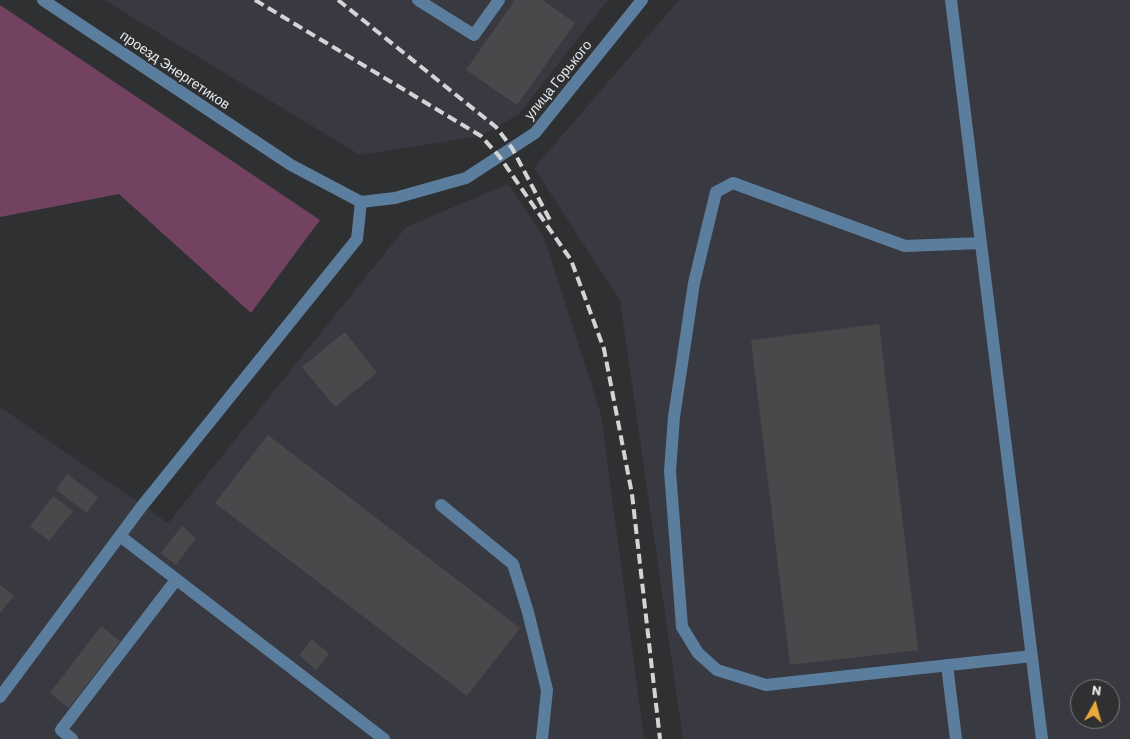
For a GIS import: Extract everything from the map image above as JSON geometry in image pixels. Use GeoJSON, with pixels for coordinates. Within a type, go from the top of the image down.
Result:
{"type":"FeatureCollection","features":[{"type":"Feature","properties":{"kind":"street","name":"проезд Энергетиков"},"geometry":{"type":"LineString","coordinates":[[43,0],[291,165],[361,202]]}},
{"type":"Feature","properties":{"kind":"street"},"geometry":{"type":"LineString","coordinates":[[418,0],[474,35],[499,0]]}},
{"type":"Feature","properties":{"kind":"street","name":"улица Горького"},"geometry":{"type":"LineString","coordinates":[[361,202],[395,198],[466,178],[535,133],[642,0]]}},
{"type":"Feature","properties":{"kind":"street"},"geometry":{"type":"LineString","coordinates":[[952,0],[1042,739]]}},
{"type":"Feature","properties":{"kind":"street"},"geometry":{"type":"LineString","coordinates":[[981,243],[905,246],[733,183],[716,192],[694,283],[674,417],[670,471],[682,627],[698,652],[717,670],[766,685],[1032,656]]}},
{"type":"Feature","properties":{"kind":"street"},"geometry":{"type":"LineString","coordinates":[[0,697],[120,536],[357,239],[361,202]]}},
{"type":"Feature","properties":{"kind":"street"},"geometry":{"type":"LineString","coordinates":[[441,504],[513,564],[528,612],[546,690],[542,739]]}},
{"type":"Feature","properties":{"kind":"street"},"geometry":{"type":"LineString","coordinates":[[120,536],[384,739]]}},
{"type":"Feature","properties":{"kind":"street"},"geometry":{"type":"LineString","coordinates":[[72,739],[61,730],[176,580]]}},
{"type":"Feature","properties":{"kind":"street"},"geometry":{"type":"LineString","coordinates":[[947,665],[956,739]]}},
{"type":"Feature","properties":{"kind":"shaded area"},"geometry":{"type":"Polygon","coordinates":[[[104,0],[608,0],[519,114],[481,136],[360,155],[104,0]]]}},
{"type":"Feature","properties":{"kind":"shaded area"},"geometry":{"type":"Polygon","coordinates":[[[679,0],[1130,0],[1130,739],[683,739],[620,300],[534,168],[679,0]]]}},
{"type":"Feature","properties":{"kind":"shaded area"},"geometry":{"type":"Polygon","coordinates":[[[0,5],[320,220],[251,313],[119,194],[0,217],[0,5]]]}},
{"type":"Feature","properties":{"kind":"shaded area"},"geometry":{"type":"Polygon","coordinates":[[[508,184],[544,237],[601,415],[644,739],[0,739],[0,407],[168,523],[406,227],[508,184]]]}},
{"type":"Feature","properties":{"kind":"building"},"geometry":{"type":"Polygon","coordinates":[[[515,0],[543,0],[575,23],[517,105],[466,70],[515,0]]]}},
{"type":"Feature","properties":{"kind":"building"},"geometry":{"type":"Polygon","coordinates":[[[879,324],[918,650],[790,665],[751,340],[879,324]]]}},
{"type":"Feature","properties":{"kind":"building"},"geometry":{"type":"Polygon","coordinates":[[[345,332],[377,373],[335,407],[302,367],[345,332]]]}},
{"type":"Feature","properties":{"kind":"building"},"geometry":{"type":"Polygon","coordinates":[[[268,435],[520,628],[467,696],[215,503],[268,435]]]}},
{"type":"Feature","properties":{"kind":"building"},"geometry":{"type":"Polygon","coordinates":[[[67,474],[98,497],[87,513],[56,490],[67,474]]]}},
{"type":"Feature","properties":{"kind":"building"},"geometry":{"type":"Polygon","coordinates":[[[53,496],[73,511],[49,541],[30,526],[53,496]]]}},
{"type":"Feature","properties":{"kind":"building"},"geometry":{"type":"Polygon","coordinates":[[[182,526],[196,538],[176,565],[161,553],[182,526]]]}},
{"type":"Feature","properties":{"kind":"building"},"geometry":{"type":"Polygon","coordinates":[[[0,585],[14,596],[0,613],[0,585]]]}},
{"type":"Feature","properties":{"kind":"building"},"geometry":{"type":"Polygon","coordinates":[[[101,626],[120,641],[69,708],[50,693],[101,626]]]}},
{"type":"Feature","properties":{"kind":"building"},"geometry":{"type":"Polygon","coordinates":[[[312,639],[329,654],[316,670],[299,655],[312,639]]]}},
{"type":"Feature","properties":{"kind":"railway"},"geometry":{"type":"LineString","coordinates":[[255,0],[481,136],[499,156],[571,260],[604,349],[632,494],[660,739]]}},
{"type":"Feature","properties":{"kind":"railway"},"geometry":{"type":"LineString","coordinates":[[338,0],[496,127],[512,148],[551,222]]}}]}
